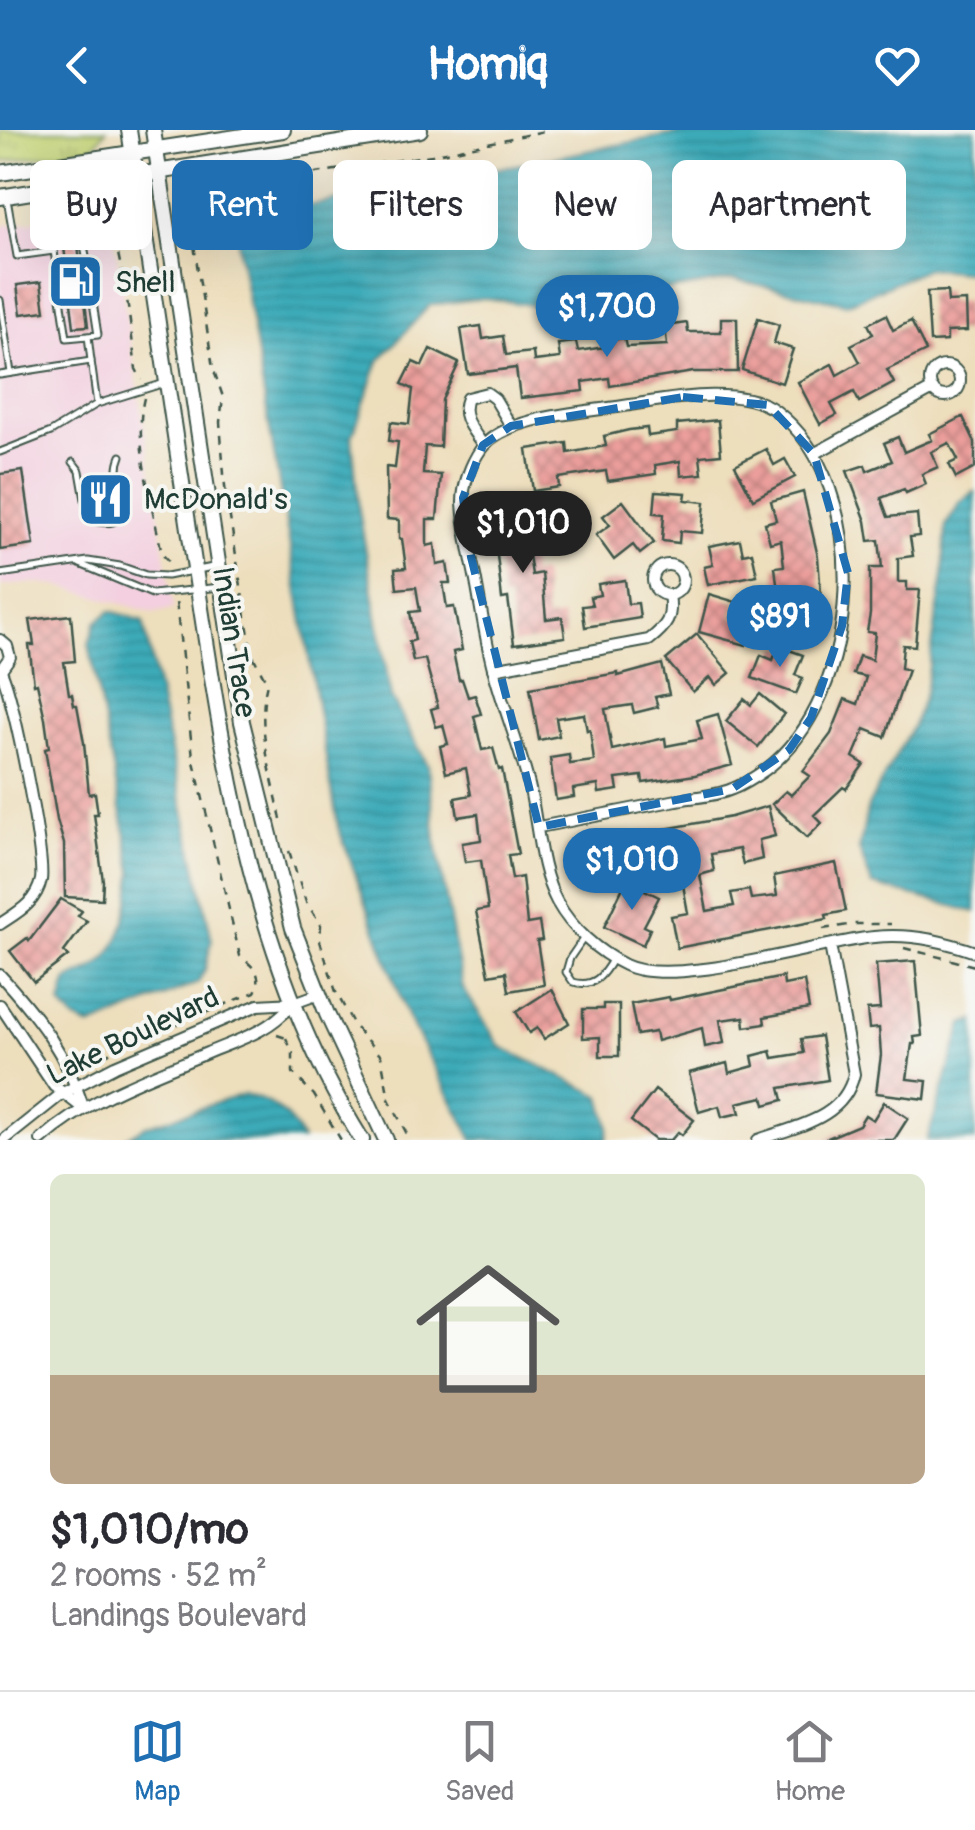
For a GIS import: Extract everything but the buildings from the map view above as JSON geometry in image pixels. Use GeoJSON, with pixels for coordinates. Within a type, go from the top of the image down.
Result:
{"type":"FeatureCollection","features":[{"type":"Feature","properties":{"kind":"main road","name":"Indian Trace"},"geometry":{"type":"LineString","coordinates":[[129,130],[133,160]]}},
{"type":"Feature","properties":{"kind":"main road","name":"Indian Trace"},"geometry":{"type":"LineString","coordinates":[[152,130],[242,722],[293,928],[386,1140]]}},
{"type":"Feature","properties":{"kind":"main road"},"geometry":{"type":"LineString","coordinates":[[0,173],[283,130]]}},
{"type":"Feature","properties":{"kind":"main road"},"geometry":{"type":"LineString","coordinates":[[152,174],[420,130]]}},
{"type":"Feature","properties":{"kind":"main road"},"geometry":{"type":"LineString","coordinates":[[3,197],[30,193]]}},
{"type":"Feature","properties":{"kind":"main road","name":"Indian Trace"},"geometry":{"type":"LineString","coordinates":[[147,250],[216,710],[248,869],[294,1003],[342,1109],[362,1140]]}},
{"type":"Feature","properties":{"kind":"street"},"geometry":{"type":"LineString","coordinates":[[814,454],[932,390]]}},
{"type":"Feature","properties":{"kind":"street"},"geometry":{"type":"LineString","coordinates":[[483,445],[465,418],[467,398],[486,392],[495,398],[512,426]]}},
{"type":"Feature","properties":{"kind":"street"},"geometry":{"type":"LineString","coordinates":[[539,827],[732,790],[763,772],[789,750],[811,718],[842,626],[848,573],[840,528],[814,454],[792,423],[768,405],[736,398],[683,396],[512,426],[483,445],[470,470],[463,498],[493,669],[539,827],[545,872],[558,904],[584,937],[632,969],[671,972],[874,936],[936,939],[975,952]]}},
{"type":"Feature","properties":{"kind":"street"},"geometry":{"type":"LineString","coordinates":[[493,669],[649,640],[667,626],[672,610],[669,594]]}},
{"type":"Feature","properties":{"kind":"street"},"geometry":{"type":"LineString","coordinates":[[0,640],[10,656],[1,671],[12,703],[42,872],[31,904],[0,924]]}},
{"type":"Feature","properties":{"kind":"street"},"geometry":{"type":"LineString","coordinates":[[758,1140],[825,1116],[850,1095],[854,1074],[830,945]]}},
{"type":"Feature","properties":{"kind":"street"},"geometry":{"type":"LineString","coordinates":[[0,975],[47,1030],[71,1069],[84,1109]]}},
{"type":"Feature","properties":{"kind":"street","name":"Lake Boulevard"},"geometry":{"type":"LineString","coordinates":[[4,1140],[76,1085],[258,1005],[294,1003],[319,994]]}},
{"type":"Feature","properties":{"kind":"street","name":"Lake Boulevard"},"geometry":{"type":"LineString","coordinates":[[41,1140],[119,1090],[273,1025],[294,1003]]}},
{"type":"Feature","properties":{"kind":"street"},"geometry":{"type":"LineString","coordinates":[[0,1006],[54,1086],[84,1109]]}},
{"type":"Feature","properties":{"kind":"lane"},"geometry":{"type":"LineString","coordinates":[[3,197],[17,256],[54,251]]}},
{"type":"Feature","properties":{"kind":"lane"},"geometry":{"type":"LineString","coordinates":[[82,231],[98,335],[67,338],[54,251],[51,234],[82,231]]}},
{"type":"Feature","properties":{"kind":"lane"},"geometry":{"type":"LineString","coordinates":[[0,300],[3,341],[11,374]]}},
{"type":"Feature","properties":{"kind":"lane"},"geometry":{"type":"LineString","coordinates":[[88,336],[97,404]]}},
{"type":"Feature","properties":{"kind":"lane"},"geometry":{"type":"LineString","coordinates":[[0,375],[91,361]]}},
{"type":"Feature","properties":{"kind":"lane"},"geometry":{"type":"LineString","coordinates":[[0,452],[51,432],[97,404],[168,382]]}},
{"type":"Feature","properties":{"kind":"lane"},"geometry":{"type":"LineString","coordinates":[[73,462],[80,471],[88,517],[93,522],[107,523],[122,511],[116,468],[121,456]]}},
{"type":"Feature","properties":{"kind":"lane"},"geometry":{"type":"LineString","coordinates":[[0,574],[98,562],[146,575],[167,576],[219,566]]}},
{"type":"Feature","properties":{"kind":"lane"},"geometry":{"type":"LineString","coordinates":[[80,564],[152,594],[222,587]]}},
{"type":"Feature","properties":{"kind":"lane"},"geometry":{"type":"LineString","coordinates":[[584,937],[566,972],[573,982],[584,986],[598,980],[613,958]]}},
{"type":"Feature","properties":{"kind":"path"},"geometry":{"type":"LineString","coordinates":[[281,822],[262,702],[267,683],[252,654],[224,487],[220,422],[223,397],[212,368],[184,192],[432,155],[549,130]]}},
{"type":"Feature","properties":{"kind":"path"},"geometry":{"type":"LineString","coordinates":[[88,1062],[254,992],[259,982],[256,970],[240,956],[205,815],[193,756],[176,602]]}},
{"type":"Feature","properties":{"kind":"path"},"geometry":{"type":"LineString","coordinates":[[284,839],[306,902],[321,925],[320,942],[336,992],[355,1027],[381,1056],[390,1099],[410,1140]]}},
{"type":"Feature","properties":{"kind":"path"},"geometry":{"type":"LineString","coordinates":[[900,948],[975,966]]}},
{"type":"Feature","properties":{"kind":"path"},"geometry":{"type":"LineString","coordinates":[[276,1034],[288,1037],[293,1073],[314,1095],[340,1140]]}},
{"type":"Feature","properties":{"kind":"highlighted area"},"geometry":{"type":"Polygon","coordinates":[[[683,397],[768,405],[814,454],[848,573],[842,626],[811,718],[789,750],[732,789],[539,827],[471,557],[463,498],[483,445],[511,426],[683,397]]]}},
{"type":"Feature","properties":{"kind":"shaded area"},"geometry":{"type":"Polygon","coordinates":[[[30,222],[30,250],[116,250],[174,609],[154,613],[36,583],[0,586],[0,226],[30,222]]]}},
{"type":"Feature","properties":{"kind":"green space"},"geometry":{"type":"Polygon","coordinates":[[[0,130],[106,130],[92,148],[0,162],[0,130]]]}},
{"type":"Feature","properties":{"kind":"water"},"geometry":{"type":"Polygon","coordinates":[[[693,130],[975,130],[975,273],[927,268],[847,304],[733,279],[665,291],[602,311],[485,298],[430,305],[379,361],[352,437],[359,510],[391,697],[428,765],[437,849],[463,988],[500,1046],[601,1096],[609,1125],[607,1140],[473,1140],[408,1018],[338,827],[239,250],[313,250],[313,205],[333,201],[333,250],[498,250],[498,169],[518,165],[518,250],[652,250],[652,160],[541,160],[693,130]]]}},
{"type":"Feature","properties":{"kind":"water"},"geometry":{"type":"Polygon","coordinates":[[[975,491],[975,912],[872,885],[859,850],[868,806],[913,725],[925,693],[943,575],[946,525],[961,502],[975,491]]]}},
{"type":"Feature","properties":{"kind":"water"},"geometry":{"type":"Polygon","coordinates":[[[111,611],[143,621],[212,940],[198,983],[90,1027],[75,1020],[61,1005],[67,981],[98,965],[110,953],[128,908],[133,872],[89,644],[96,622],[111,611]]]}},
{"type":"Feature","properties":{"kind":"water"},"geometry":{"type":"Polygon","coordinates":[[[975,1020],[975,1140],[927,1140],[963,1024],[975,1020]]]}},
{"type":"Feature","properties":{"kind":"water"},"geometry":{"type":"Polygon","coordinates":[[[244,1094],[279,1110],[302,1140],[123,1140],[146,1126],[244,1094]]]}},
{"type":"Feature","properties":{"kind":"place","name":"Shell"},"geometry":{"type":"Point","coordinates":[76,282]}},
{"type":"Feature","properties":{"kind":"place","name":"McDonald's"},"geometry":{"type":"Point","coordinates":[105,499]}}]}
